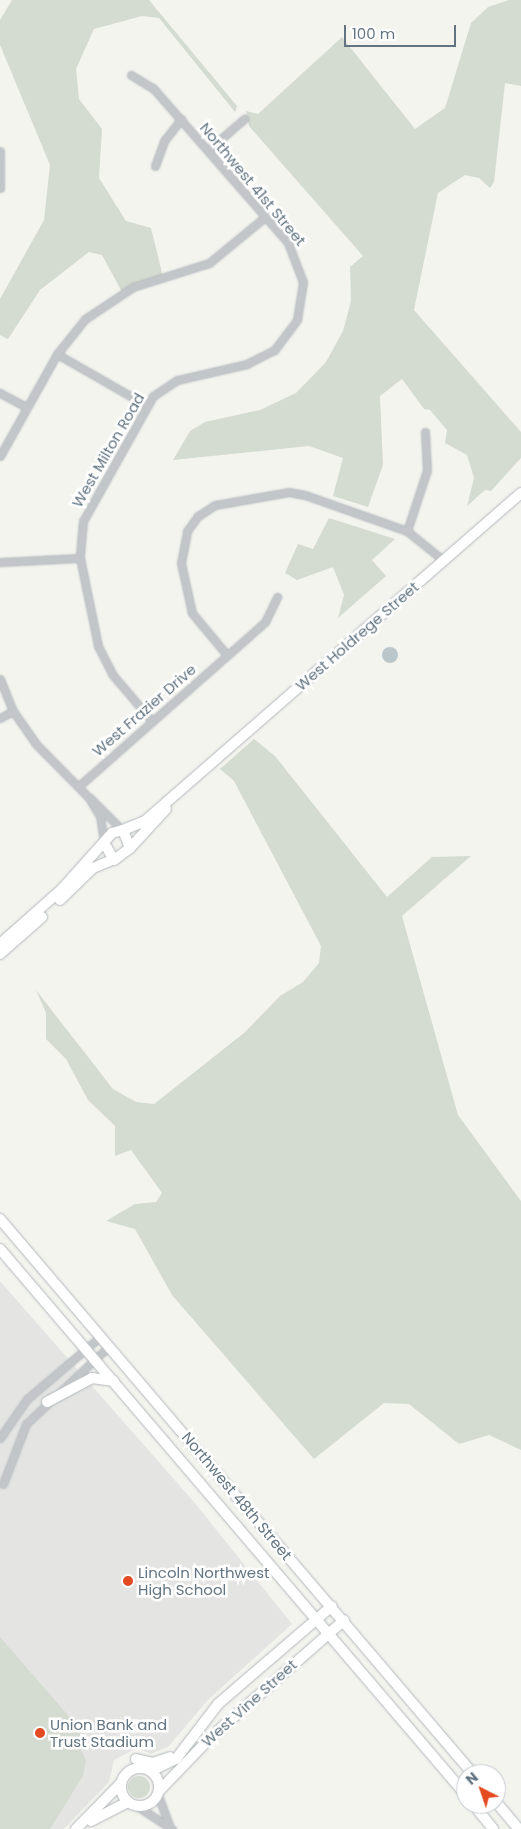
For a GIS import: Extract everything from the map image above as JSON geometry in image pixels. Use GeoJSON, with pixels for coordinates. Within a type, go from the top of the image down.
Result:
{"type":"FeatureCollection","features":[{"type":"Feature","properties":{"kind":"street","name":"Northwest 41st Street"},"geometry":{"type":"LineString","coordinates":[[131,75],[153,88],[265,217],[297,258],[303,299]]}},
{"type":"Feature","properties":{"kind":"street"},"geometry":{"type":"LineString","coordinates":[[155,166],[164,140],[181,119]]}},
{"type":"Feature","properties":{"kind":"street"},"geometry":{"type":"LineString","coordinates":[[208,150],[244,119]]}},
{"type":"Feature","properties":{"kind":"street"},"geometry":{"type":"LineString","coordinates":[[0,151],[0,188]]}},
{"type":"Feature","properties":{"kind":"street"},"geometry":{"type":"LineString","coordinates":[[0,456],[57,354],[79,324],[107,301],[143,282],[208,263],[265,217]]}},
{"type":"Feature","properties":{"kind":"street","name":"West Milton Road"},"geometry":{"type":"LineString","coordinates":[[80,558],[87,511],[146,405],[177,380],[247,364],[274,350],[294,327],[303,299]]}},
{"type":"Feature","properties":{"kind":"street"},"geometry":{"type":"LineString","coordinates":[[57,354],[146,405]]}},
{"type":"Feature","properties":{"kind":"street"},"geometry":{"type":"LineString","coordinates":[[0,393],[26,407]]}},
{"type":"Feature","properties":{"kind":"street"},"geometry":{"type":"LineString","coordinates":[[407,531],[427,470],[425,432]]}},
{"type":"Feature","properties":{"kind":"street"},"geometry":{"type":"LineString","coordinates":[[227,655],[192,613],[181,563],[187,530],[207,510],[297,493],[407,531],[444,560]]}},
{"type":"Feature","properties":{"kind":"street","name":"West Holdrege Street"},"geometry":{"type":"LineString","coordinates":[[104,842],[122,830],[139,826],[521,493]]}},
{"type":"Feature","properties":{"kind":"street"},"geometry":{"type":"LineString","coordinates":[[0,562],[80,558],[100,653],[152,721]]}},
{"type":"Feature","properties":{"kind":"street","name":"West Frazier Drive"},"geometry":{"type":"LineString","coordinates":[[79,786],[265,622],[277,597]]}},
{"type":"Feature","properties":{"kind":"street"},"geometry":{"type":"LineString","coordinates":[[0,678],[13,711],[39,748],[122,830],[130,848]]}},
{"type":"Feature","properties":{"kind":"street"},"geometry":{"type":"LineString","coordinates":[[0,718],[13,711]]}},
{"type":"Feature","properties":{"kind":"street","name":"West Holdrege Street"},"geometry":{"type":"LineString","coordinates":[[112,860],[120,859],[194,779]]}},
{"type":"Feature","properties":{"kind":"street"},"geometry":{"type":"LineString","coordinates":[[0,954],[89,871],[112,860],[104,842],[100,816],[89,798]]}},
{"type":"Feature","properties":{"kind":"street"},"geometry":{"type":"LineString","coordinates":[[0,944],[62,889],[104,842]]}},
{"type":"Feature","properties":{"kind":"street","name":"Northwest 48th Street"},"geometry":{"type":"LineString","coordinates":[[0,1219],[344,1620],[465,1764]]}},
{"type":"Feature","properties":{"kind":"street","name":"Northwest 48th Street"},"geometry":{"type":"LineString","coordinates":[[0,1249],[318,1618],[456,1784]]}},
{"type":"Feature","properties":{"kind":"street"},"geometry":{"type":"LineString","coordinates":[[0,1438],[27,1399],[101,1336]]}},
{"type":"Feature","properties":{"kind":"street"},"geometry":{"type":"LineString","coordinates":[[3,1484],[20,1434],[47,1402],[109,1346]]}},
{"type":"Feature","properties":{"kind":"street"},"geometry":{"type":"LineString","coordinates":[[47,1402],[92,1378],[114,1381]]}},
{"type":"Feature","properties":{"kind":"street","name":"West Vine Street"},"geometry":{"type":"LineString","coordinates":[[151,1771],[169,1764],[218,1704],[332,1606]]}},
{"type":"Feature","properties":{"kind":"street","name":"West Vine Street"},"geometry":{"type":"LineString","coordinates":[[158,1793],[211,1737],[344,1620]]}},
{"type":"Feature","properties":{"kind":"street"},"geometry":{"type":"LineString","coordinates":[[136,1759],[162,1761],[182,1747]]}},
{"type":"Feature","properties":{"kind":"street"},"geometry":{"type":"LineString","coordinates":[[76,1829],[121,1783],[132,1769],[151,1771],[170,1828]]}},
{"type":"Feature","properties":{"kind":"street"},"geometry":{"type":"LineString","coordinates":[[121,1783],[132,1804],[170,1828]]}},
{"type":"Feature","properties":{"kind":"street"},"geometry":{"type":"LineString","coordinates":[[83,1829],[108,1809],[132,1804],[149,1804],[158,1793]]}},
{"type":"Feature","properties":{"kind":"street"},"geometry":{"type":"LineString","coordinates":[[481,1814],[492,1829]]}},
{"type":"Feature","properties":{"kind":"street"},"geometry":{"type":"LineString","coordinates":[[506,1814],[519,1829]]}},
{"type":"Feature","properties":{"kind":"shaded area"},"geometry":{"type":"Polygon","coordinates":[[[12,0],[149,0],[237,106],[235,112],[159,18],[142,16],[94,29],[76,69],[79,99],[102,129],[99,178],[126,221],[151,228],[163,277],[122,292],[102,255],[89,252],[40,290],[8,339],[0,335],[0,299],[44,220],[50,165],[0,45],[0,20],[12,0]]]}},
{"type":"Feature","properties":{"kind":"shaded area"},"geometry":{"type":"Polygon","coordinates":[[[509,0],[521,0],[521,86],[505,83],[494,182],[490,188],[479,178],[465,175],[438,193],[414,310],[521,432],[521,458],[491,491],[485,490],[467,506],[474,478],[467,455],[445,443],[447,430],[430,410],[424,409],[402,379],[380,396],[383,465],[368,507],[333,496],[343,458],[309,446],[173,460],[190,431],[205,422],[260,410],[296,393],[326,362],[343,331],[351,301],[350,267],[363,256],[249,126],[246,111],[258,114],[342,37],[415,129],[445,108],[471,23],[488,7],[509,0]]]}},
{"type":"Feature","properties":{"kind":"shaded area"},"geometry":{"type":"Polygon","coordinates":[[[329,518],[395,539],[372,560],[386,576],[338,618],[344,595],[333,567],[297,580],[285,573],[298,544],[313,549],[329,518]]]}},
{"type":"Feature","properties":{"kind":"shaded area"},"geometry":{"type":"Polygon","coordinates":[[[390,647],[396,649],[398,655],[396,661],[390,663],[384,661],[382,655],[384,649],[390,647]]]}},
{"type":"Feature","properties":{"kind":"shaded area"},"geometry":{"type":"Polygon","coordinates":[[[254,739],[275,756],[387,897],[432,857],[471,856],[402,916],[458,1115],[521,1201],[521,1450],[489,1435],[459,1444],[409,1404],[384,1403],[314,1459],[172,1295],[135,1229],[106,1221],[135,1204],[156,1202],[162,1193],[131,1150],[115,1156],[115,1126],[88,1100],[66,1059],[46,1039],[46,1013],[36,990],[113,1089],[136,1102],[154,1104],[244,1033],[280,996],[303,982],[319,963],[321,946],[234,781],[220,769],[254,739]]]}},
{"type":"Feature","properties":{"kind":"shaded area","name":"Lincoln Northwest High School"},"geometry":{"type":"Polygon","coordinates":[[[0,1281],[194,1502],[292,1624],[208,1700],[168,1747],[151,1754],[137,1748],[114,1760],[109,1782],[64,1829],[0,1829],[0,1281]]]}},
{"type":"Feature","properties":{"kind":"shaded area","name":"Union Bank and Trust Stadium"},"geometry":{"type":"Polygon","coordinates":[[[0,1637],[80,1729],[80,1748],[86,1760],[83,1776],[50,1829],[0,1829],[0,1637]]]}},
{"type":"Feature","properties":{"kind":"shaded area"},"geometry":{"type":"Polygon","coordinates":[[[139,1776],[147,1779],[150,1787],[147,1795],[139,1798],[131,1795],[128,1787],[131,1779],[139,1776]]]}},
{"type":"Feature","properties":{"kind":"place","name":"Lincoln Northwest High School"},"geometry":{"type":"Point","coordinates":[128,1581]}},
{"type":"Feature","properties":{"kind":"place","name":"Union Bank and Trust Stadium"},"geometry":{"type":"Point","coordinates":[40,1733]}}]}
